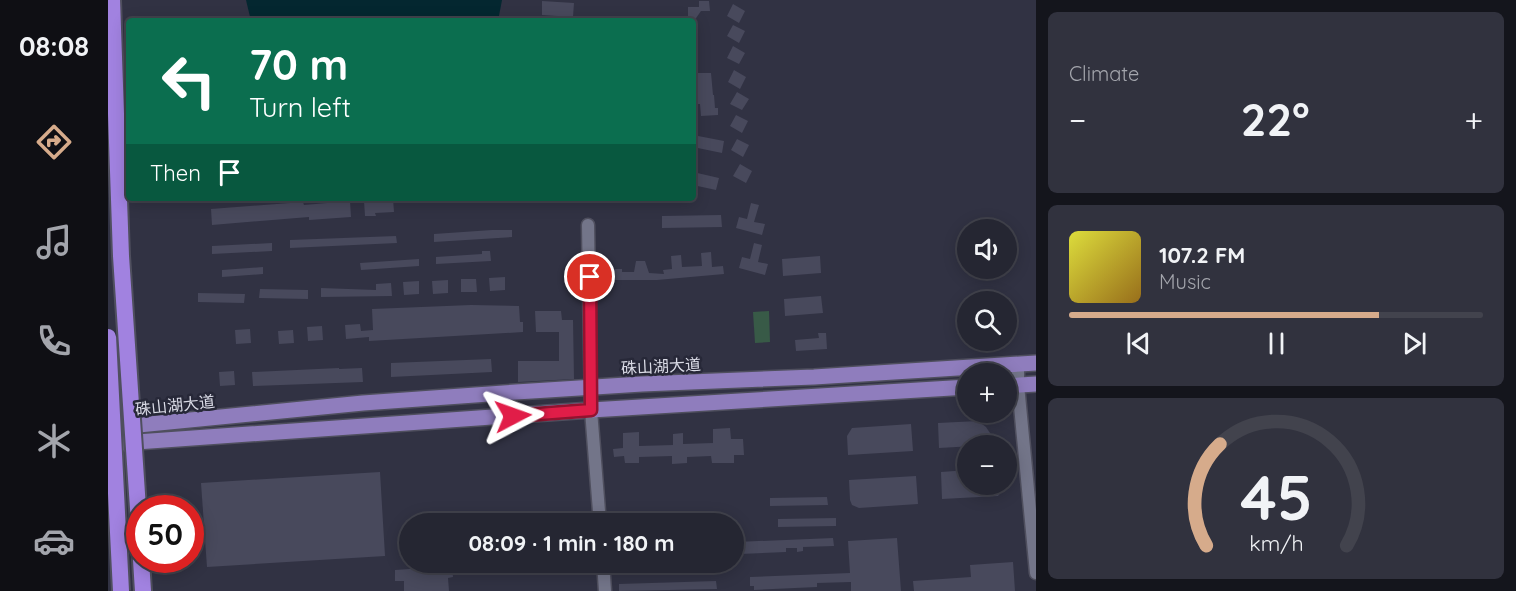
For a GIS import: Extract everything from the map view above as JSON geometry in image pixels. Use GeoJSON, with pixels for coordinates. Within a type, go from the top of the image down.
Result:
{"type":"FeatureCollection","features":[{"type":"Feature","properties":{"kind":"highway"},"geometry":{"type":"LineString","coordinates":[[112,0],[122,256],[137,495]]}},
{"type":"Feature","properties":{"kind":"highway"},"geometry":{"type":"LineString","coordinates":[[108,337],[121,591]]}},
{"type":"Feature","properties":{"kind":"highway"},"geometry":{"type":"LineString","coordinates":[[142,573],[143,591]]}},
{"type":"Feature","properties":{"kind":"main road"},"geometry":{"type":"LineString","coordinates":[[108,26],[127,435]]}},
{"type":"Feature","properties":{"kind":"main road","name":"硃山湖大道"},"geometry":{"type":"LineString","coordinates":[[108,444],[127,435],[363,403],[591,387],[814,378],[1036,363]]}},
{"type":"Feature","properties":{"kind":"main road"},"geometry":{"type":"LineString","coordinates":[[1017,385],[1036,384]]}},
{"type":"Feature","properties":{"kind":"main road","name":"硃山湖大道"},"geometry":{"type":"LineString","coordinates":[[108,428],[127,435],[957,388]]}},
{"type":"Feature","properties":{"kind":"street"},"geometry":{"type":"LineString","coordinates":[[588,225],[591,410],[599,513]]}},
{"type":"Feature","properties":{"kind":"street"},"geometry":{"type":"LineString","coordinates":[[1017,423],[1036,573]]}},
{"type":"Feature","properties":{"kind":"street"},"geometry":{"type":"LineString","coordinates":[[604,573],[605,591]]}},
{"type":"Feature","properties":{"kind":"green space"},"geometry":{"type":"Polygon","coordinates":[[[769,311],[770,342],[755,343],[753,312],[769,311]]]}},
{"type":"Feature","properties":{"kind":"water"},"geometry":{"type":"Polygon","coordinates":[[[246,0],[502,0],[499,18],[250,18],[246,0]]]}},
{"type":"Feature","properties":{"kind":"building"},"geometry":{"type":"Polygon","coordinates":[[[542,1],[574,3],[573,17],[542,15],[542,1]]]}},
{"type":"Feature","properties":{"kind":"building"},"geometry":{"type":"Polygon","coordinates":[[[699,1],[709,1],[710,11],[701,11],[696,18],[688,18],[688,7],[699,7],[699,1]]]}},
{"type":"Feature","properties":{"kind":"building"},"geometry":{"type":"Polygon","coordinates":[[[733,4],[745,11],[739,23],[727,16],[733,4]]]}},
{"type":"Feature","properties":{"kind":"building"},"geometry":{"type":"Polygon","coordinates":[[[733,25],[745,31],[739,43],[727,36],[733,25]]]}},
{"type":"Feature","properties":{"kind":"building"},"geometry":{"type":"Polygon","coordinates":[[[733,46],[745,53],[739,64],[727,58],[733,46]]]}},
{"type":"Feature","properties":{"kind":"building"},"geometry":{"type":"Polygon","coordinates":[[[734,70],[746,77],[740,89],[728,82],[734,70]]]}},
{"type":"Feature","properties":{"kind":"building"},"geometry":{"type":"Polygon","coordinates":[[[696,73],[711,73],[715,108],[718,108],[718,115],[701,116],[700,104],[697,104],[696,73]]]}},
{"type":"Feature","properties":{"kind":"building"},"geometry":{"type":"Polygon","coordinates":[[[737,92],[749,99],[742,110],[730,104],[737,92]]]}},
{"type":"Feature","properties":{"kind":"building"},"geometry":{"type":"Polygon","coordinates":[[[736,115],[748,121],[742,133],[730,126],[736,115]]]}},
{"type":"Feature","properties":{"kind":"building"},"geometry":{"type":"Polygon","coordinates":[[[696,136],[724,141],[722,153],[696,148],[696,136]]]}},
{"type":"Feature","properties":{"kind":"building"},"geometry":{"type":"Polygon","coordinates":[[[737,139],[749,145],[743,157],[731,150],[737,139]]]}},
{"type":"Feature","properties":{"kind":"building"},"geometry":{"type":"Polygon","coordinates":[[[740,164],[752,171],[746,183],[733,176],[740,164]]]}},
{"type":"Feature","properties":{"kind":"building"},"geometry":{"type":"Polygon","coordinates":[[[696,173],[719,178],[716,190],[696,186],[696,173]]]}},
{"type":"Feature","properties":{"kind":"building"},"geometry":{"type":"Polygon","coordinates":[[[350,201],[351,217],[309,220],[309,217],[212,225],[211,209],[350,201]]]}},
{"type":"Feature","properties":{"kind":"building"},"geometry":{"type":"Polygon","coordinates":[[[364,201],[393,201],[394,212],[365,216],[364,201]]]}},
{"type":"Feature","properties":{"kind":"building"},"geometry":{"type":"Polygon","coordinates":[[[751,203],[759,205],[754,222],[765,224],[762,235],[736,228],[739,217],[747,219],[751,203]]]}},
{"type":"Feature","properties":{"kind":"building"},"geometry":{"type":"Polygon","coordinates":[[[721,215],[722,227],[662,228],[662,216],[721,215]]]}},
{"type":"Feature","properties":{"kind":"building"},"geometry":{"type":"Polygon","coordinates":[[[512,230],[512,237],[434,242],[434,234],[512,230]]]}},
{"type":"Feature","properties":{"kind":"building"},"geometry":{"type":"Polygon","coordinates":[[[396,236],[397,243],[290,248],[290,240],[396,236]]]}},
{"type":"Feature","properties":{"kind":"building"},"geometry":{"type":"Polygon","coordinates":[[[272,243],[272,251],[212,254],[212,246],[272,243]]]}},
{"type":"Feature","properties":{"kind":"building"},"geometry":{"type":"Polygon","coordinates":[[[754,243],[762,245],[758,262],[768,264],[765,275],[739,268],[742,257],[750,259],[754,243]]]}},
{"type":"Feature","properties":{"kind":"building"},"geometry":{"type":"Polygon","coordinates":[[[482,251],[490,251],[491,261],[436,264],[436,257],[482,254],[482,251]]]}},
{"type":"Feature","properties":{"kind":"building"},"geometry":{"type":"Polygon","coordinates":[[[711,252],[712,267],[723,266],[724,274],[657,280],[606,280],[606,269],[634,272],[636,261],[645,261],[649,273],[664,274],[663,270],[672,269],[671,256],[681,255],[682,267],[702,266],[701,253],[711,252]]]}},
{"type":"Feature","properties":{"kind":"building"},"geometry":{"type":"Polygon","coordinates":[[[820,256],[821,273],[783,276],[782,259],[820,256]]]}},
{"type":"Feature","properties":{"kind":"building"},"geometry":{"type":"Polygon","coordinates":[[[419,259],[419,266],[361,270],[360,263],[419,259]]]}},
{"type":"Feature","properties":{"kind":"building"},"geometry":{"type":"Polygon","coordinates":[[[263,267],[263,274],[222,277],[222,270],[263,267]]]}},
{"type":"Feature","properties":{"kind":"building"},"geometry":{"type":"Polygon","coordinates":[[[505,277],[505,290],[490,291],[489,278],[505,277]]]}},
{"type":"Feature","properties":{"kind":"building"},"geometry":{"type":"Polygon","coordinates":[[[461,279],[476,279],[477,292],[461,292],[461,279]]]}},
{"type":"Feature","properties":{"kind":"building"},"geometry":{"type":"Polygon","coordinates":[[[448,280],[448,293],[433,294],[432,281],[448,280]]]}},
{"type":"Feature","properties":{"kind":"building"},"geometry":{"type":"Polygon","coordinates":[[[419,281],[419,294],[404,295],[403,282],[419,281]]]}},
{"type":"Feature","properties":{"kind":"building"},"geometry":{"type":"Polygon","coordinates":[[[391,283],[392,296],[321,297],[321,288],[376,290],[376,284],[391,283]]]}},
{"type":"Feature","properties":{"kind":"building"},"geometry":{"type":"Polygon","coordinates":[[[260,289],[308,290],[308,299],[259,298],[260,289]]]}},
{"type":"Feature","properties":{"kind":"building"},"geometry":{"type":"Polygon","coordinates":[[[198,293],[245,294],[244,303],[198,302],[198,293]]]}},
{"type":"Feature","properties":{"kind":"building"},"geometry":{"type":"Polygon","coordinates":[[[821,296],[823,313],[785,316],[784,299],[821,296]]]}},
{"type":"Feature","properties":{"kind":"building"},"geometry":{"type":"Polygon","coordinates":[[[471,305],[519,306],[523,332],[369,341],[369,337],[346,339],[345,325],[360,324],[361,331],[373,330],[372,309],[471,305]]]}},
{"type":"Feature","properties":{"kind":"building"},"geometry":{"type":"Polygon","coordinates":[[[535,311],[561,311],[562,320],[573,320],[574,379],[518,382],[518,361],[559,361],[559,332],[536,332],[535,311]]]}},
{"type":"Feature","properties":{"kind":"building"},"geometry":{"type":"Polygon","coordinates":[[[322,326],[323,340],[308,341],[307,327],[322,326]]]}},
{"type":"Feature","properties":{"kind":"building"},"geometry":{"type":"Polygon","coordinates":[[[250,329],[251,343],[236,344],[235,330],[250,329]]]}},
{"type":"Feature","properties":{"kind":"building"},"geometry":{"type":"Polygon","coordinates":[[[293,330],[294,343],[279,344],[278,331],[293,330]]]}},
{"type":"Feature","properties":{"kind":"building"},"geometry":{"type":"Polygon","coordinates":[[[818,333],[826,333],[827,349],[796,351],[795,340],[819,338],[818,333]]]}},
{"type":"Feature","properties":{"kind":"building"},"geometry":{"type":"Polygon","coordinates":[[[491,359],[492,372],[391,377],[391,363],[491,359]]]}},
{"type":"Feature","properties":{"kind":"building"},"geometry":{"type":"Polygon","coordinates":[[[362,368],[363,382],[253,386],[252,372],[362,368]]]}},
{"type":"Feature","properties":{"kind":"building"},"geometry":{"type":"Polygon","coordinates":[[[234,371],[235,385],[220,386],[219,372],[234,371]]]}},
{"type":"Feature","properties":{"kind":"building"},"geometry":{"type":"Polygon","coordinates":[[[938,423],[981,423],[991,435],[957,435],[957,447],[939,448],[938,423]]]}},
{"type":"Feature","properties":{"kind":"building"},"geometry":{"type":"Polygon","coordinates":[[[911,424],[913,451],[848,455],[847,436],[852,428],[911,424]]]}},
{"type":"Feature","properties":{"kind":"building"},"geometry":{"type":"Polygon","coordinates":[[[730,428],[731,439],[743,439],[744,455],[734,455],[734,463],[712,463],[711,456],[687,457],[687,463],[672,464],[672,456],[639,457],[639,463],[625,463],[624,456],[614,457],[613,449],[623,448],[623,433],[639,432],[639,446],[673,445],[673,434],[683,433],[683,444],[713,443],[713,429],[730,428]]]}},
{"type":"Feature","properties":{"kind":"building"},"geometry":{"type":"Polygon","coordinates":[[[957,471],[957,495],[999,495],[942,499],[941,472],[957,471]]]}},
{"type":"Feature","properties":{"kind":"building"},"geometry":{"type":"Polygon","coordinates":[[[380,472],[385,556],[207,567],[204,495],[202,495],[201,483],[380,472]]]}},
{"type":"Feature","properties":{"kind":"building"},"geometry":{"type":"Polygon","coordinates":[[[916,476],[918,504],[859,508],[852,505],[849,480],[916,476]]]}},
{"type":"Feature","properties":{"kind":"building"},"geometry":{"type":"Polygon","coordinates":[[[827,497],[828,505],[770,506],[770,498],[827,497]]]}},
{"type":"Feature","properties":{"kind":"building"},"geometry":{"type":"Polygon","coordinates":[[[836,518],[836,526],[778,527],[778,519],[836,518]]]}},
{"type":"Feature","properties":{"kind":"building"},"geometry":{"type":"Polygon","coordinates":[[[833,538],[834,546],[803,547],[803,551],[797,552],[797,548],[786,548],[786,552],[744,554],[744,542],[833,538]]]}},
{"type":"Feature","properties":{"kind":"building"},"geometry":{"type":"Polygon","coordinates":[[[897,538],[901,591],[851,591],[851,582],[817,583],[817,587],[754,590],[754,586],[750,586],[750,577],[850,573],[848,541],[897,538]]]}},
{"type":"Feature","properties":{"kind":"building"},"geometry":{"type":"Polygon","coordinates":[[[1013,562],[1015,591],[914,591],[913,581],[971,577],[970,565],[1013,562]]]}},
{"type":"Feature","properties":{"kind":"building"},"geometry":{"type":"Polygon","coordinates":[[[395,570],[399,570],[399,573],[453,573],[453,577],[448,578],[449,591],[404,591],[404,581],[395,581],[395,570]]]}},
{"type":"Feature","properties":{"kind":"building"},"geometry":{"type":"Polygon","coordinates":[[[716,581],[717,589],[619,591],[619,584],[716,581]]]}},
{"type":"Feature","properties":{"kind":"route"},"geometry":{"type":"LineString","coordinates":[[513,416],[591,410],[590,277]]}}]}
